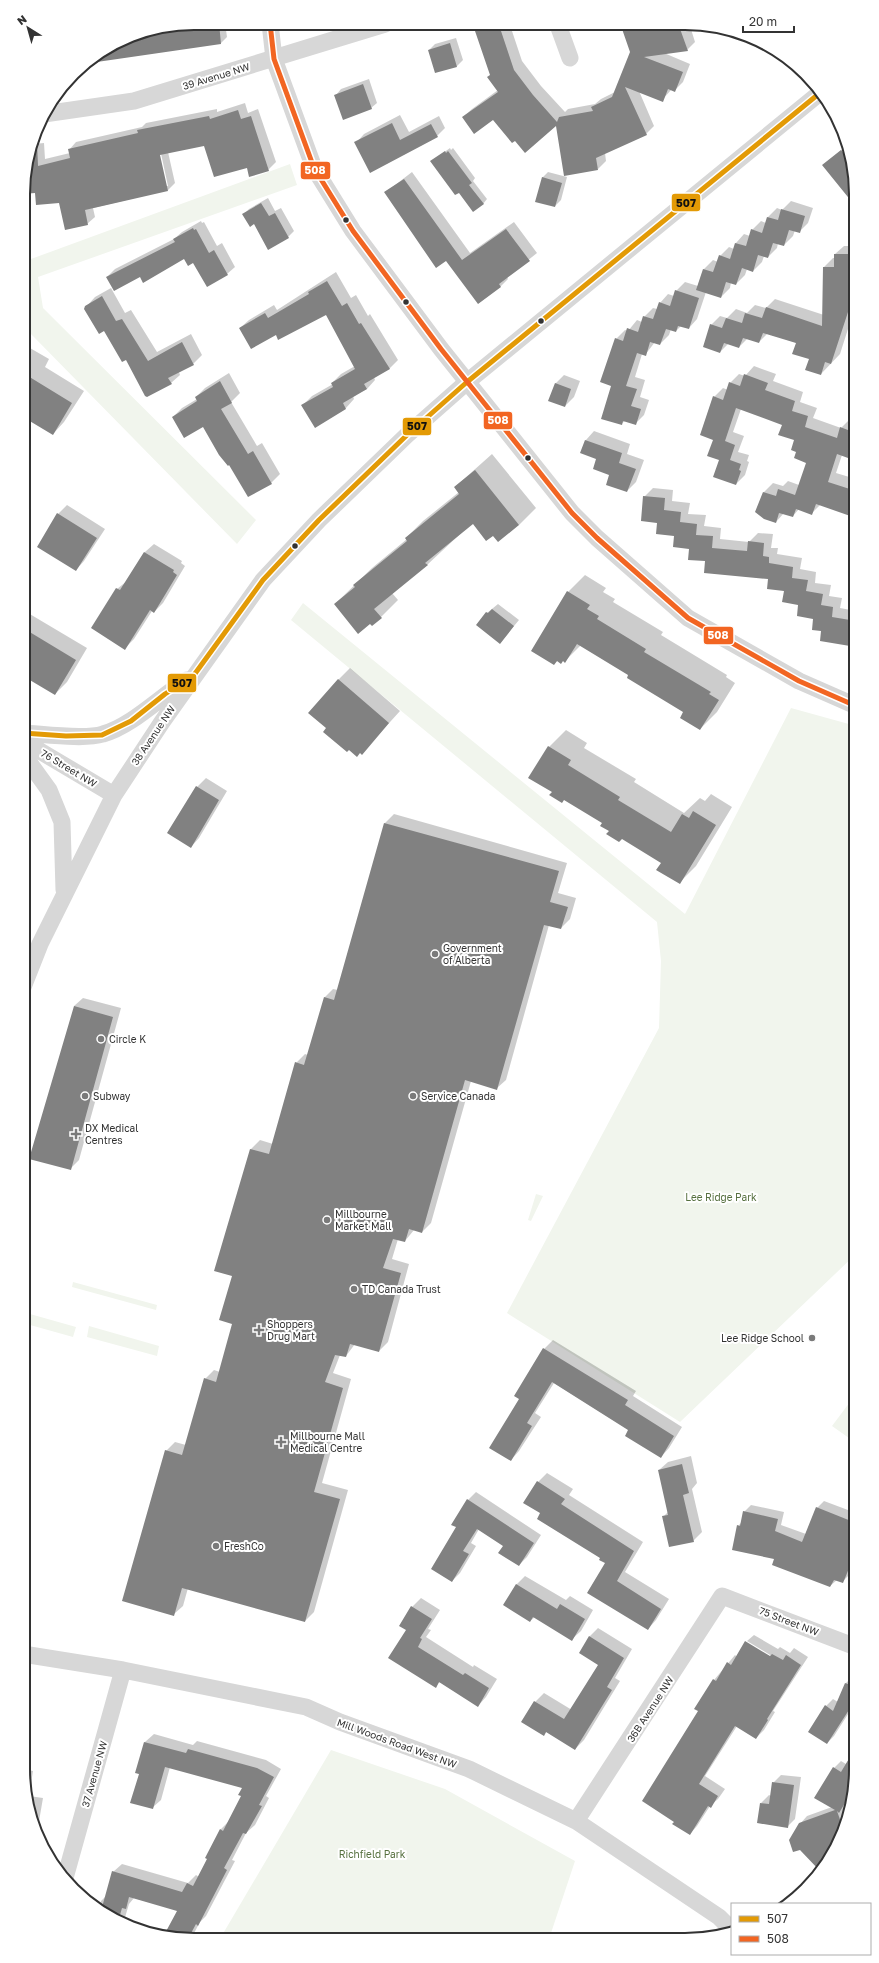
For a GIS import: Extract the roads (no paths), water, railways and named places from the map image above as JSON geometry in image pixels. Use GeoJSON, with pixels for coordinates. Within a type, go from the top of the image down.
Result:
{"type":"FeatureCollection","features":[{"type":"Feature","properties":{"kind":"street"},"geometry":{"type":"LineString","coordinates":[[271,30],[274,58],[314,168],[352,231],[467,382],[572,513],[597,538],[688,618],[799,680],[849,703]]}},
{"type":"Feature","properties":{"kind":"street","name":"39 Avenue NW"},"geometry":{"type":"LineString","coordinates":[[51,113],[134,101],[365,30]]}},
{"type":"Feature","properties":{"kind":"street"},"geometry":{"type":"LineString","coordinates":[[560,30],[570,58]]}},
{"type":"Feature","properties":{"kind":"street","name":"38 Avenue NW"},"geometry":{"type":"LineString","coordinates":[[30,969],[40,944],[64,894],[114,795],[194,675],[263,580],[318,520],[407,435],[467,382],[817,96]]}},
{"type":"Feature","properties":{"kind":"street"},"geometry":{"type":"LineString","coordinates":[[30,733],[66,736],[102,734],[131,721],[165,694],[194,675]]}},
{"type":"Feature","properties":{"kind":"street","name":"76 Street NW"},"geometry":{"type":"LineString","coordinates":[[30,745],[114,795]]}},
{"type":"Feature","properties":{"kind":"street"},"geometry":{"type":"LineString","coordinates":[[30,764],[49,790],[62,822],[64,894]]}},
{"type":"Feature","properties":{"kind":"street","name":"75 Street NW"},"geometry":{"type":"LineString","coordinates":[[722,1596],[849,1644]]}},
{"type":"Feature","properties":{"kind":"street","name":"36B Avenue NW"},"geometry":{"type":"LineString","coordinates":[[576,1822],[722,1596]]}},
{"type":"Feature","properties":{"kind":"street","name":"Mill Woods Road West NW"},"geometry":{"type":"LineString","coordinates":[[30,1655],[123,1670],[306,1706],[340,1722],[469,1769],[576,1822],[719,1918],[729,1927]]}},
{"type":"Feature","properties":{"kind":"street","name":"37 Avenue NW"},"geometry":{"type":"LineString","coordinates":[[67,1872],[123,1670]]}},
{"type":"Feature","properties":{"kind":"place","name":"Government of Alberta"},"geometry":{"type":"Point","coordinates":[435,954]}},
{"type":"Feature","properties":{"kind":"place","name":"Circle K"},"geometry":{"type":"Point","coordinates":[101,1039]}},
{"type":"Feature","properties":{"kind":"place","name":"Subway"},"geometry":{"type":"Point","coordinates":[85,1096]}},
{"type":"Feature","properties":{"kind":"place","name":"Service Canada"},"geometry":{"type":"Point","coordinates":[413,1096]}},
{"type":"Feature","properties":{"kind":"place","name":"DX Medical Centres"},"geometry":{"type":"Point","coordinates":[76,1134]}},
{"type":"Feature","properties":{"kind":"place","name":"Millbourne Market Mall"},"geometry":{"type":"Point","coordinates":[327,1220]}},
{"type":"Feature","properties":{"kind":"place","name":"TD Canada Trust"},"geometry":{"type":"Point","coordinates":[354,1289]}},
{"type":"Feature","properties":{"kind":"place","name":"Shoppers Drug Mart"},"geometry":{"type":"Point","coordinates":[259,1330]}},
{"type":"Feature","properties":{"kind":"place","name":"Lee Ridge School"},"geometry":{"type":"Point","coordinates":[812,1338]}},
{"type":"Feature","properties":{"kind":"place","name":"Millbourne Mall Medical Centre"},"geometry":{"type":"Point","coordinates":[281,1442]}},
{"type":"Feature","properties":{"kind":"place","name":"FreshCo"},"geometry":{"type":"Point","coordinates":[216,1546]}},
{"type":"Feature","properties":{"kind":"park label","name":"Lee Ridge Park"},"geometry":{"type":"Point","coordinates":[721,1197]}},
{"type":"Feature","properties":{"kind":"park label","name":"Richfield Park"},"geometry":{"type":"Point","coordinates":[372,1854]}}]}
